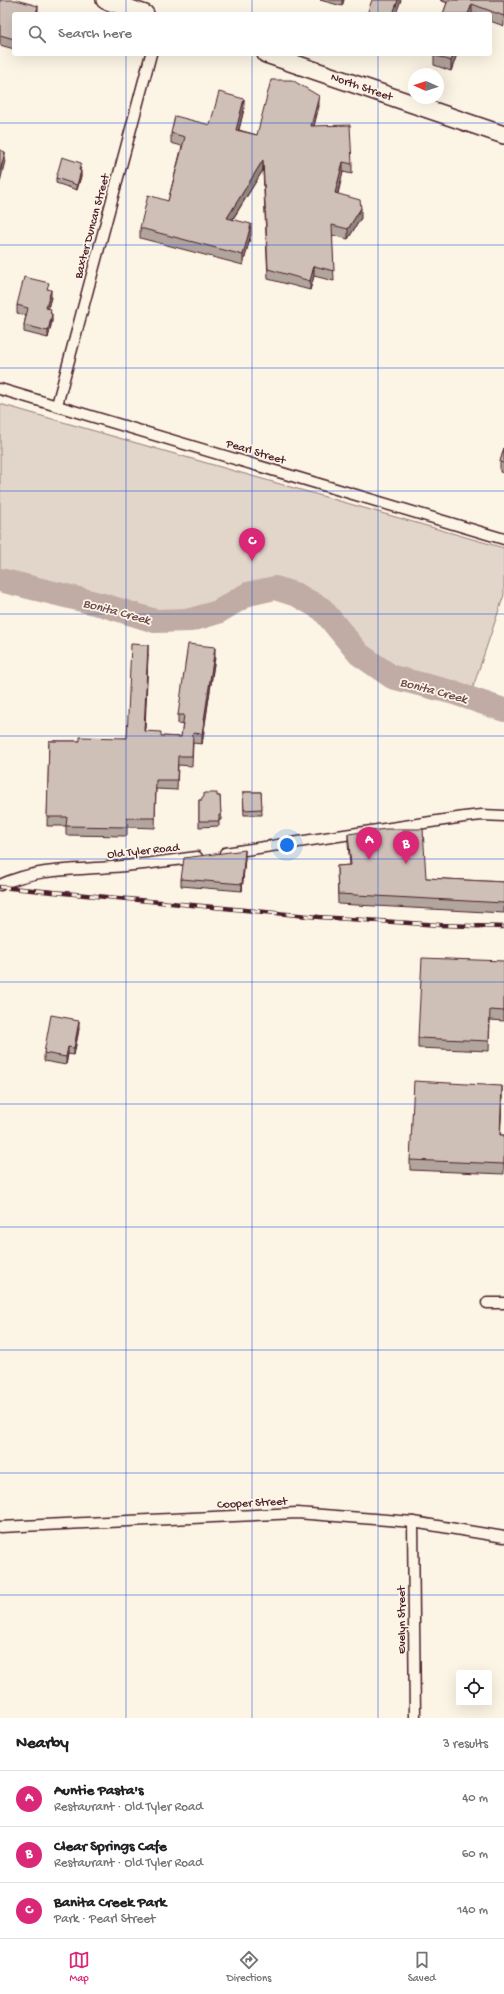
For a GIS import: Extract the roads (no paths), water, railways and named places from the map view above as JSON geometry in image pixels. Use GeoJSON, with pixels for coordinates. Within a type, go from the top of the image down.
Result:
{"type":"FeatureCollection","features":[{"type":"Feature","properties":{"kind":"main road"},"geometry":{"type":"LineString","coordinates":[[105,0],[139,12]]}},
{"type":"Feature","properties":{"kind":"main road","name":"North Street"},"geometry":{"type":"LineString","coordinates":[[272,56],[504,135]]}},
{"type":"Feature","properties":{"kind":"street","name":"Baxter Duncan Street"},"geometry":{"type":"LineString","coordinates":[[57,405],[150,56]]}},
{"type":"Feature","properties":{"kind":"street","name":"Pearl Street"},"geometry":{"type":"LineString","coordinates":[[0,389],[504,539]]}},
{"type":"Feature","properties":{"kind":"street","name":"Old Tyler Road"},"geometry":{"type":"LineString","coordinates":[[0,885],[17,877],[39,872],[117,867],[208,856],[464,817],[482,815],[504,816]]}},
{"type":"Feature","properties":{"kind":"street"},"geometry":{"type":"LineString","coordinates":[[487,1303],[504,1304]]}},
{"type":"Feature","properties":{"kind":"street","name":"Cooper Street"},"geometry":{"type":"LineString","coordinates":[[0,1527],[297,1513],[413,1522],[504,1537]]}},
{"type":"Feature","properties":{"kind":"street","name":"Evelyn Street"},"geometry":{"type":"LineString","coordinates":[[413,1522],[415,1718]]}},
{"type":"Feature","properties":{"kind":"waterway","name":"Bonita Creek"},"geometry":{"type":"LineString","coordinates":[[0,580],[103,605],[155,621],[191,620],[218,612],[248,594],[275,588],[297,595],[322,609],[359,654],[392,677],[451,692],[504,710]]}},
{"type":"Feature","properties":{"kind":"railway"},"geometry":{"type":"LineString","coordinates":[[0,887],[319,917],[440,925],[504,927]]}},
{"type":"Feature","properties":{"kind":"place","name":"Banita Creek Park"},"geometry":{"type":"Point","coordinates":[252,561]}},
{"type":"Feature","properties":{"kind":"place","name":"Auntie Pasta's"},"geometry":{"type":"Point","coordinates":[369,860]}},
{"type":"Feature","properties":{"kind":"place","name":"Clear Springs Cafe"},"geometry":{"type":"Point","coordinates":[406,864]}}]}
